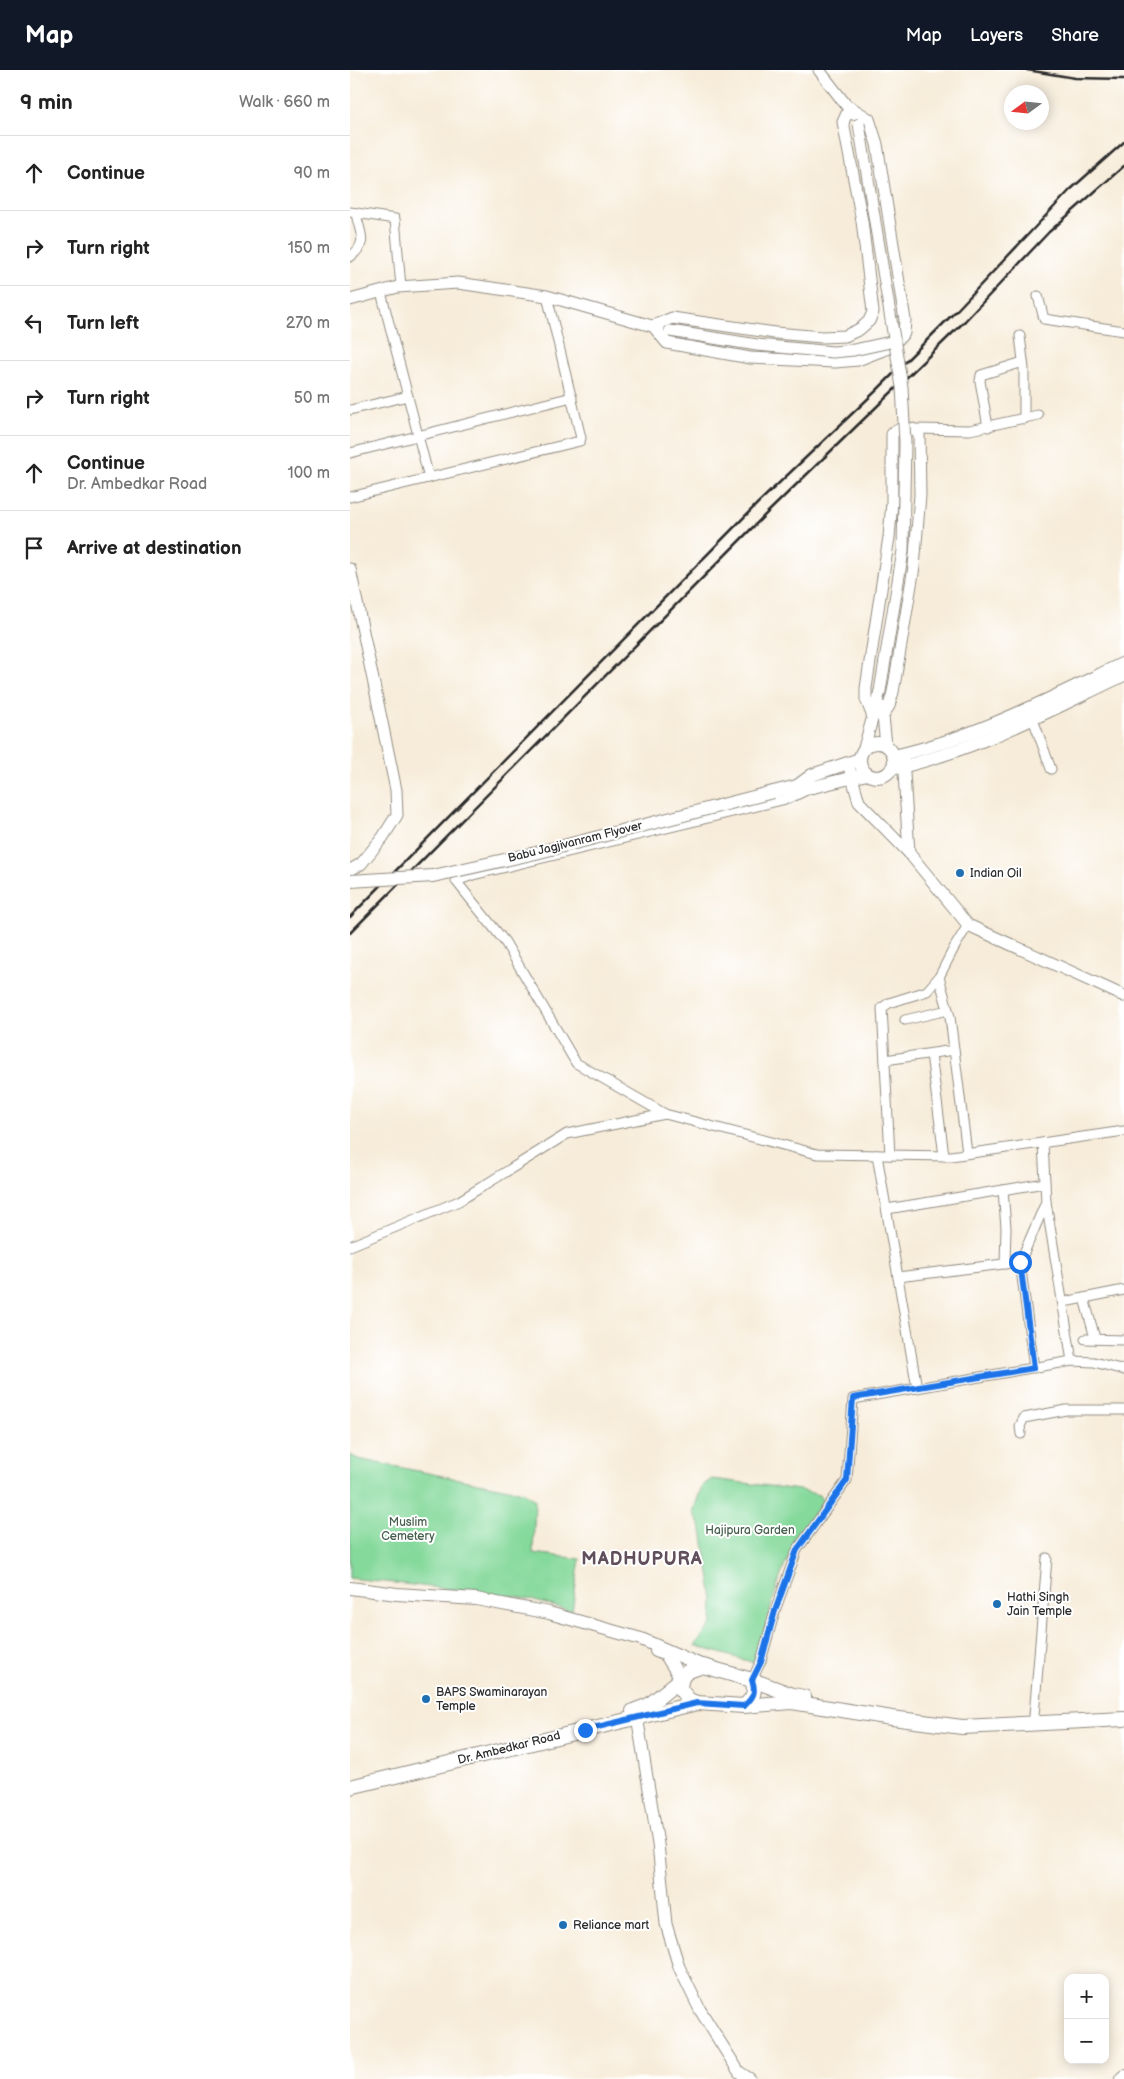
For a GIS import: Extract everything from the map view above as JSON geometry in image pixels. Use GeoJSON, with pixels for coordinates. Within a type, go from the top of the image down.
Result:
{"type":"FeatureCollection","features":[{"type":"Feature","properties":{"kind":"main road"},"geometry":{"type":"LineString","coordinates":[[797,786],[813,787],[868,774],[878,777],[884,776],[898,761],[976,732],[1124,663]]}},
{"type":"Feature","properties":{"kind":"main road"},"geometry":{"type":"LineString","coordinates":[[898,761],[944,756],[1033,718],[1124,675]]}},
{"type":"Feature","properties":{"kind":"main road"},"geometry":{"type":"LineString","coordinates":[[797,786],[812,775],[858,757],[874,743],[886,745],[890,748],[898,761]]}},
{"type":"Feature","properties":{"kind":"main road"},"geometry":{"type":"LineString","coordinates":[[858,757],[868,774]]}},
{"type":"Feature","properties":{"kind":"main road","name":"Babu Jagjivanram Flyover"},"geometry":{"type":"LineString","coordinates":[[350,881],[433,876],[797,786]]}},
{"type":"Feature","properties":{"kind":"main road"},"geometry":{"type":"LineString","coordinates":[[350,1588],[397,1594],[476,1599],[549,1613],[642,1639],[703,1666],[752,1680],[793,1695],[893,1711],[963,1719],[1124,1712]]}},
{"type":"Feature","properties":{"kind":"main road"},"geometry":{"type":"LineString","coordinates":[[350,1594],[475,1605],[548,1618],[635,1643],[666,1655],[681,1680],[680,1689],[689,1700],[697,1703]]}},
{"type":"Feature","properties":{"kind":"main road","name":"Dr. Ambedkar Road"},"geometry":{"type":"LineString","coordinates":[[350,1786],[637,1713],[681,1680],[686,1672],[703,1666]]}},
{"type":"Feature","properties":{"kind":"main road"},"geometry":{"type":"LineString","coordinates":[[744,1706],[753,1698],[755,1689],[752,1680]]}},
{"type":"Feature","properties":{"kind":"main road","name":"Dr. Ambedkar Road"},"geometry":{"type":"LineString","coordinates":[[350,1779],[637,1713],[697,1703],[744,1706],[792,1702],[892,1718],[962,1726],[1124,1719]]}},
{"type":"Feature","properties":{"kind":"main road"},"geometry":{"type":"LineString","coordinates":[[1120,2079],[1124,2076]]}},
{"type":"Feature","properties":{"kind":"street"},"geometry":{"type":"LineString","coordinates":[[819,70],[850,107],[859,124],[895,341],[902,396],[905,497],[902,551],[880,691],[878,716],[858,757],[851,778],[859,802],[909,853],[968,926],[1124,996]]}},
{"type":"Feature","properties":{"kind":"street"},"geometry":{"type":"LineString","coordinates":[[653,326],[672,318],[813,336],[845,336],[854,334],[869,321],[873,312],[862,222],[843,122],[850,107]]}},
{"type":"Feature","properties":{"kind":"street"},"geometry":{"type":"LineString","coordinates":[[653,326],[667,343],[750,358],[800,362],[858,360],[891,347],[904,333],[905,320],[877,144],[869,119],[850,107]]}},
{"type":"Feature","properties":{"kind":"street"},"geometry":{"type":"LineString","coordinates":[[350,257],[357,252],[362,244],[362,236],[353,213],[395,219],[401,287]]}},
{"type":"Feature","properties":{"kind":"street"},"geometry":{"type":"LineString","coordinates":[[350,300],[401,287],[458,284],[547,296],[670,331],[757,346],[833,352],[854,350],[895,341]]}},
{"type":"Feature","properties":{"kind":"street"},"geometry":{"type":"LineString","coordinates":[[381,292],[430,478]]}},
{"type":"Feature","properties":{"kind":"street"},"geometry":{"type":"LineString","coordinates":[[350,497],[578,443],[581,438],[547,296]]}},
{"type":"Feature","properties":{"kind":"street"},"geometry":{"type":"LineString","coordinates":[[1038,296],[1044,319],[1124,331]]}},
{"type":"Feature","properties":{"kind":"street"},"geometry":{"type":"LineString","coordinates":[[854,334],[858,360]]}},
{"type":"Feature","properties":{"kind":"street"},"geometry":{"type":"LineString","coordinates":[[1020,336],[1023,362],[1024,419]]}},
{"type":"Feature","properties":{"kind":"street"},"geometry":{"type":"LineString","coordinates":[[988,427],[980,382],[981,375],[1023,362]]}},
{"type":"Feature","properties":{"kind":"street"},"geometry":{"type":"LineString","coordinates":[[350,410],[408,396]]}},
{"type":"Feature","properties":{"kind":"street"},"geometry":{"type":"LineString","coordinates":[[350,453],[572,397]]}},
{"type":"Feature","properties":{"kind":"street"},"geometry":{"type":"LineString","coordinates":[[886,745],[878,716],[866,699],[866,688],[889,537],[892,502],[892,434],[901,428],[908,427],[914,429],[970,430],[1038,415]]}},
{"type":"Feature","properties":{"kind":"street"},"geometry":{"type":"LineString","coordinates":[[878,716],[889,706],[893,692],[914,567],[920,495],[919,434],[914,429]]}},
{"type":"Feature","properties":{"kind":"street"},"geometry":{"type":"LineString","coordinates":[[350,569],[396,790],[397,815],[384,837],[361,864],[350,870]]}},
{"type":"Feature","properties":{"kind":"street"},"geometry":{"type":"LineString","coordinates":[[1033,718],[1051,769]]}},
{"type":"Feature","properties":{"kind":"street"},"geometry":{"type":"LineString","coordinates":[[898,761],[909,853]]}},
{"type":"Feature","properties":{"kind":"street"},"geometry":{"type":"LineString","coordinates":[[813,787],[790,798],[473,875],[456,881],[505,942],[576,1063],[665,1114],[817,1154],[944,1156],[1124,1131]]}},
{"type":"Feature","properties":{"kind":"street"},"geometry":{"type":"LineString","coordinates":[[890,1155],[882,1008],[889,1003],[927,991],[939,977],[968,926]]}},
{"type":"Feature","properties":{"kind":"street"},"geometry":{"type":"LineString","coordinates":[[939,977],[948,1010],[967,1154]]}},
{"type":"Feature","properties":{"kind":"street"},"geometry":{"type":"LineString","coordinates":[[905,1020],[948,1010]]}},
{"type":"Feature","properties":{"kind":"street"},"geometry":{"type":"LineString","coordinates":[[885,1060],[954,1050]]}},
{"type":"Feature","properties":{"kind":"street"},"geometry":{"type":"LineString","coordinates":[[931,1054],[944,1156]]}},
{"type":"Feature","properties":{"kind":"street"},"geometry":{"type":"LineString","coordinates":[[350,1246],[458,1201],[567,1134],[665,1114]]}},
{"type":"Feature","properties":{"kind":"street"},"geometry":{"type":"LineString","coordinates":[[1043,1143],[1046,1202],[1072,1362]]}},
{"type":"Feature","properties":{"kind":"street"},"geometry":{"type":"LineString","coordinates":[[878,1155],[917,1388]]}},
{"type":"Feature","properties":{"kind":"street"},"geometry":{"type":"LineString","coordinates":[[887,1209],[1045,1183]]}},
{"type":"Feature","properties":{"kind":"street"},"geometry":{"type":"LineString","coordinates":[[1003,1190],[1006,1264]]}},
{"type":"Feature","properties":{"kind":"street"},"geometry":{"type":"LineString","coordinates":[[1034,1368],[1020,1262],[1046,1202]]}},
{"type":"Feature","properties":{"kind":"street"},"geometry":{"type":"LineString","coordinates":[[898,1277],[1020,1262]]}},
{"type":"Feature","properties":{"kind":"street"},"geometry":{"type":"LineString","coordinates":[[1069,1301],[1124,1290]]}},
{"type":"Feature","properties":{"kind":"street"},"geometry":{"type":"LineString","coordinates":[[1084,1298],[1095,1338]]}},
{"type":"Feature","properties":{"kind":"street"},"geometry":{"type":"LineString","coordinates":[[1086,1339],[1124,1340]]}},
{"type":"Feature","properties":{"kind":"street"},"geometry":{"type":"LineString","coordinates":[[752,1680],[761,1662],[775,1611],[797,1550],[847,1480],[853,1398],[1072,1362],[1094,1362],[1124,1370]]}},
{"type":"Feature","properties":{"kind":"street"},"geometry":{"type":"LineString","coordinates":[[1021,1434],[1020,1426],[1024,1418],[1066,1410],[1124,1410]]}},
{"type":"Feature","properties":{"kind":"street"},"geometry":{"type":"LineString","coordinates":[[1034,1716],[1047,1558]]}},
{"type":"Feature","properties":{"kind":"street"},"geometry":{"type":"LineString","coordinates":[[637,1713],[658,1844],[666,1924],[679,1967],[700,2010],[739,2072],[750,2079]]}},
{"type":"Feature","properties":{"kind":"green space","name":"Muslim Cemetery"},"geometry":{"type":"Polygon","coordinates":[[[350,1455],[358,1459],[523,1492],[535,1500],[533,1553],[580,1559],[572,1611],[520,1597],[350,1578],[350,1455]]]}},
{"type":"Feature","properties":{"kind":"green space","name":"Hajipura Garden"},"geometry":{"type":"Polygon","coordinates":[[[712,1479],[800,1490],[819,1495],[823,1502],[803,1529],[787,1560],[776,1589],[755,1663],[695,1646],[712,1623],[713,1599],[702,1530],[693,1512],[702,1486],[712,1479]]]}},
{"type":"Feature","properties":{"kind":"railway"},"geometry":{"type":"LineString","coordinates":[[1027,70],[1075,78],[1124,79]]}},
{"type":"Feature","properties":{"kind":"railway"},"geometry":{"type":"LineString","coordinates":[[350,917],[758,503],[876,391],[957,310],[1070,190],[1124,142]]}},
{"type":"Feature","properties":{"kind":"railway"},"geometry":{"type":"LineString","coordinates":[[350,933],[767,513],[965,321],[1049,232],[1124,166]]}},
{"type":"Feature","properties":{"kind":"place","name":"Indian Oil"},"geometry":{"type":"Point","coordinates":[960,873]}},
{"type":"Feature","properties":{"kind":"place","name":"Hathi Singh Jain Temple"},"geometry":{"type":"Point","coordinates":[997,1604]}},
{"type":"Feature","properties":{"kind":"place","name":"BAPS Swaminarayan Temple"},"geometry":{"type":"Point","coordinates":[426,1699]}},
{"type":"Feature","properties":{"kind":"place","name":"Reliance mart"},"geometry":{"type":"Point","coordinates":[563,1925]}},
{"type":"Feature","properties":{"kind":"district","name":"MADHUPURA"},"geometry":{"type":"Point","coordinates":[642,1559]}},
{"type":"Feature","properties":{"kind":"route"},"geometry":{"type":"LineString","coordinates":[[585,1730],[697,1703],[744,1706],[753,1698],[755,1689],[752,1680],[761,1662],[775,1611],[797,1550],[847,1480],[853,1398],[1034,1368],[1020,1262]]}}]}
